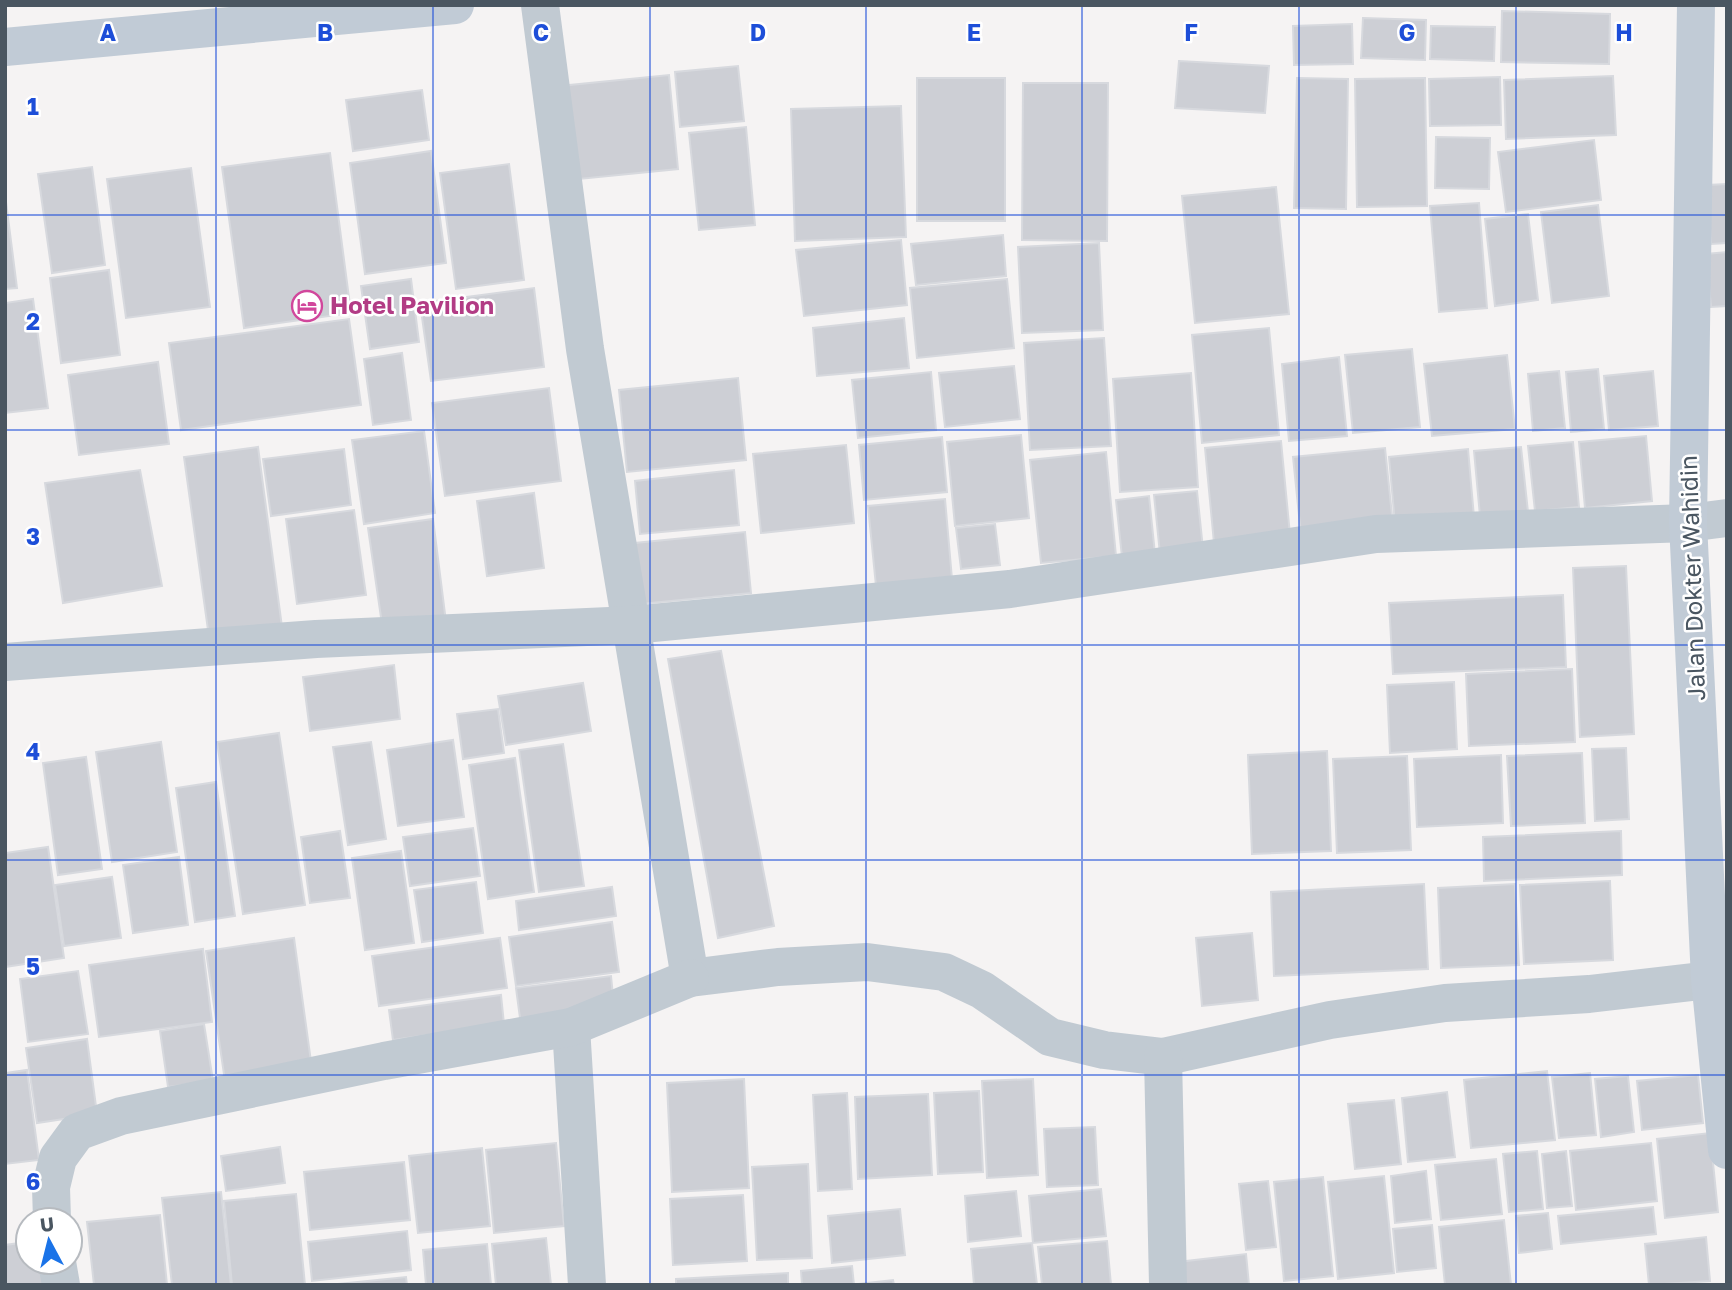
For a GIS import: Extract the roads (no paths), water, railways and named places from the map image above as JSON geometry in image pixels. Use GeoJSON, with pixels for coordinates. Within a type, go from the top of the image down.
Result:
{"type":"FeatureCollection","features":[{"type":"Feature","properties":{"kind":"street"},"geometry":{"type":"LineString","coordinates":[[5,47],[455,5]]}},
{"type":"Feature","properties":{"kind":"street"},"geometry":{"type":"LineString","coordinates":[[540,5],[585,349],[690,978]]}},
{"type":"Feature","properties":{"kind":"street","name":"Jalan Dokter Wahidin"},"geometry":{"type":"LineString","coordinates":[[1696,5],[1688,523],[1727,1150]]}},
{"type":"Feature","properties":{"kind":"street"},"geometry":{"type":"LineString","coordinates":[[5,662],[316,639],[632,625],[1010,589],[1376,534],[1688,523],[1727,517]]}},
{"type":"Feature","properties":{"kind":"street"},"geometry":{"type":"LineString","coordinates":[[52,1206],[51,1187],[58,1158],[77,1132],[121,1116],[384,1060],[571,1027],[690,978],[779,967],[867,962],[944,972],[982,990],[1050,1037],[1104,1050],[1163,1057],[1306,1024],[1445,1003],[1589,994],[1718,979]]}},
{"type":"Feature","properties":{"kind":"street"},"geometry":{"type":"LineString","coordinates":[[571,1027],[587,1285]]}},
{"type":"Feature","properties":{"kind":"street"},"geometry":{"type":"LineString","coordinates":[[1163,1057],[1168,1285]]}},
{"type":"Feature","properties":{"kind":"place","name":"Hotel Pavilion"},"geometry":{"type":"Point","coordinates":[307,306]}}]}
